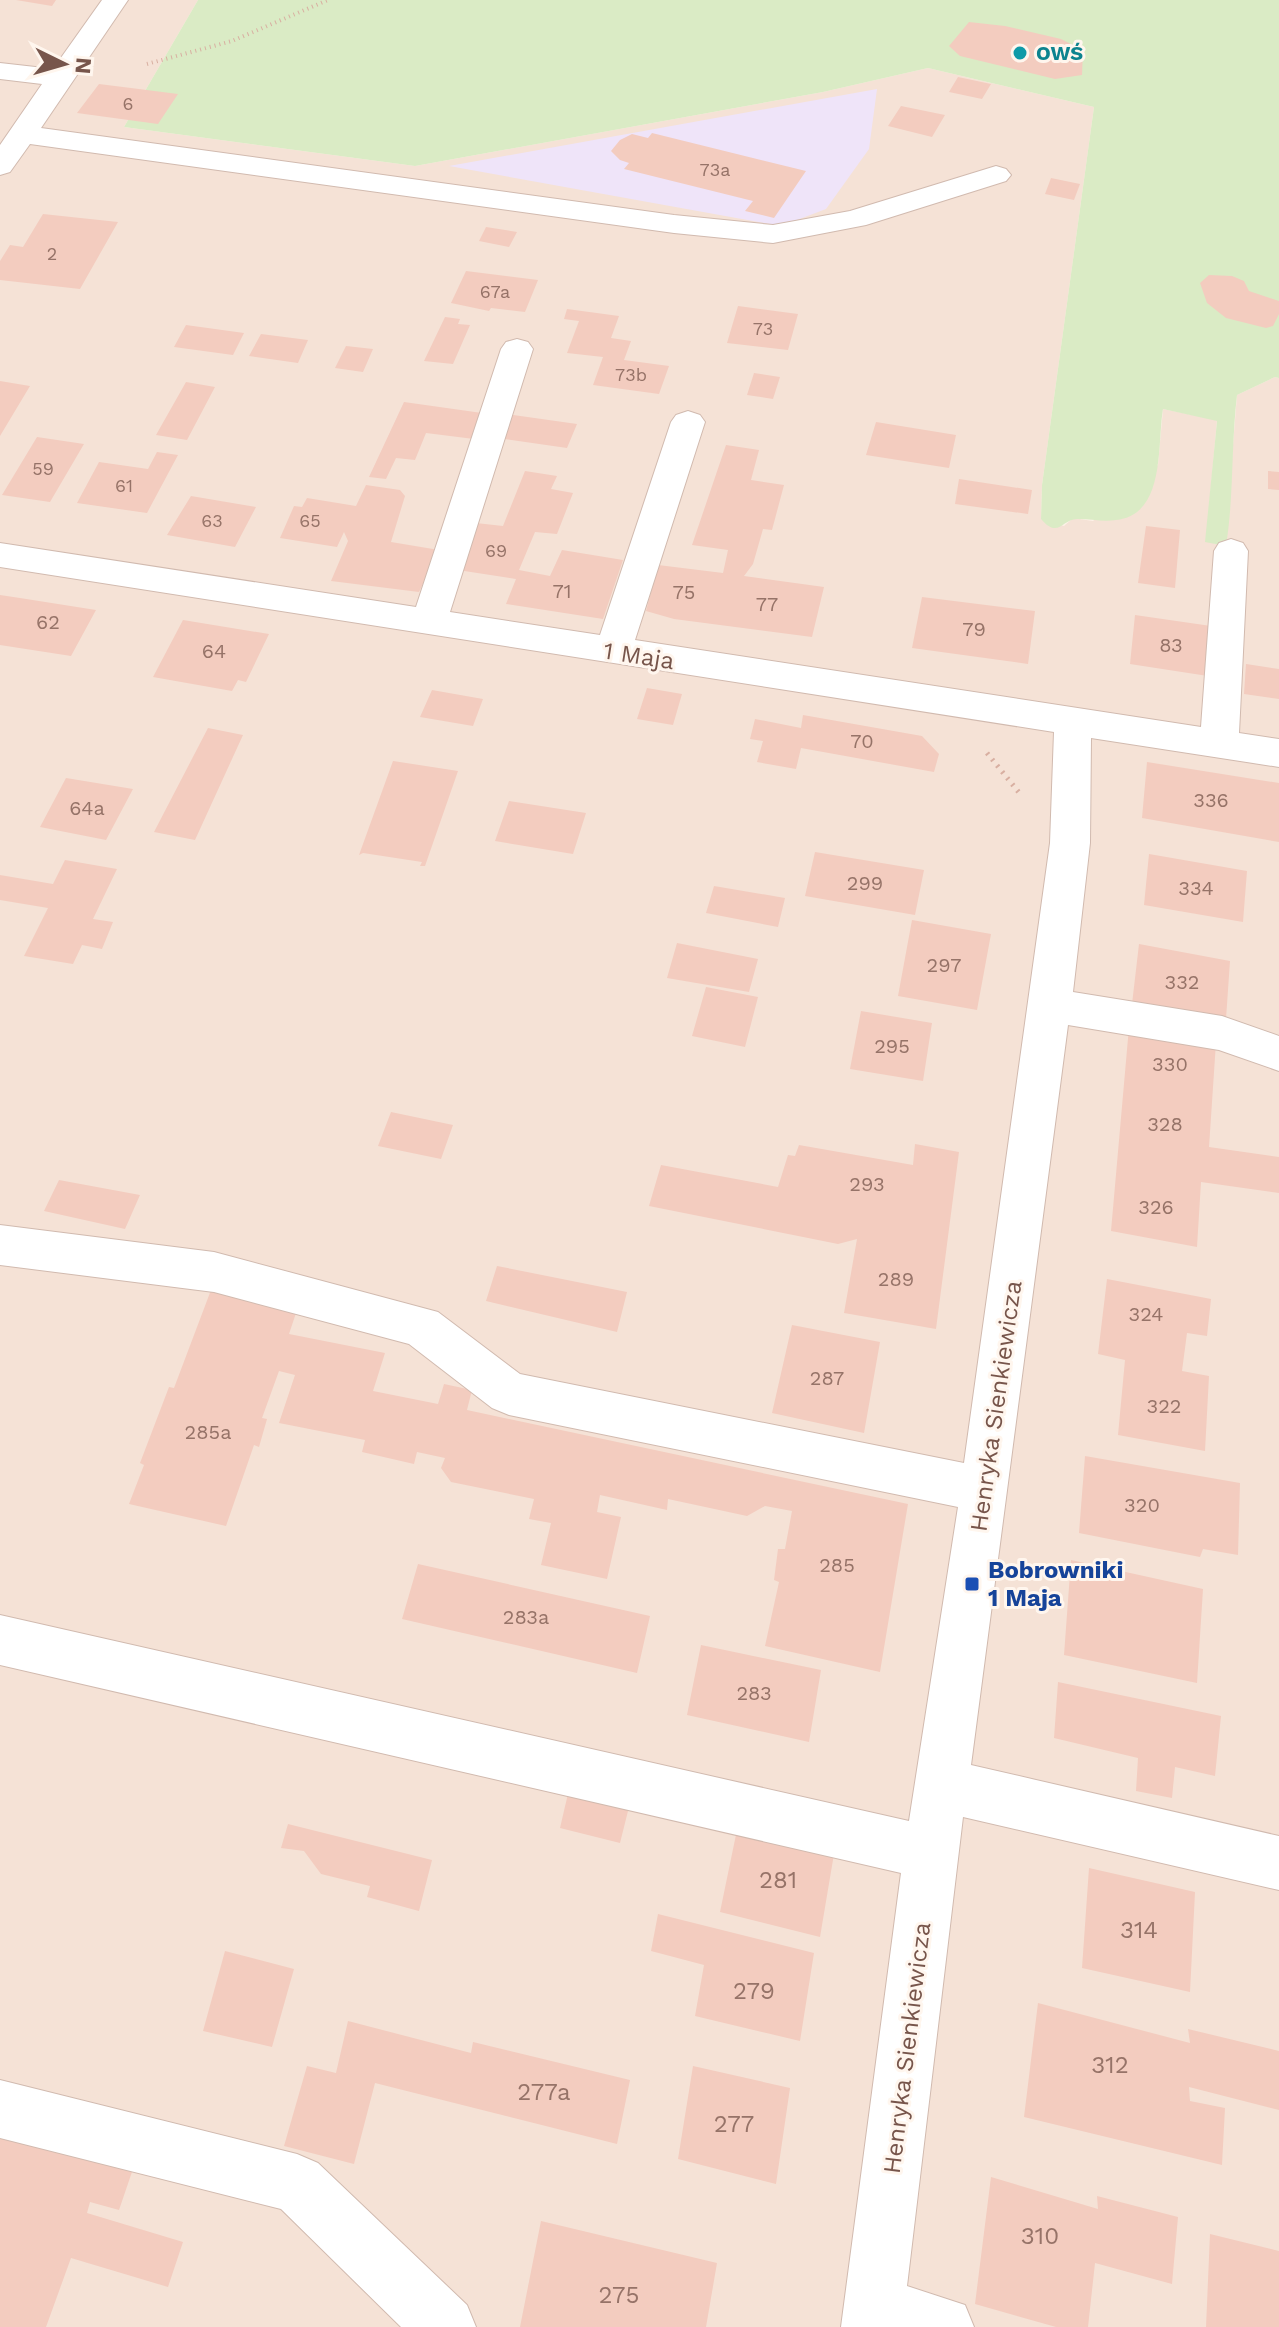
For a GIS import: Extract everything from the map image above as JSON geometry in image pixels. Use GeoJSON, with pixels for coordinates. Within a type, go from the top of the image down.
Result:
{"type":"FeatureCollection","features":[{"type":"Feature","properties":{"kind":"street"},"geometry":{"type":"LineString","coordinates":[[0,166],[115,0]]}},
{"type":"Feature","properties":{"kind":"street"},"geometry":{"type":"LineString","coordinates":[[0,71],[59,78]]}},
{"type":"Feature","properties":{"kind":"street"},"geometry":{"type":"LineString","coordinates":[[23,134],[659,222],[773,234],[855,219],[996,175]]}},
{"type":"Feature","properties":{"kind":"street"},"geometry":{"type":"LineString","coordinates":[[429,623],[517,349]]}},
{"type":"Feature","properties":{"kind":"street"},"geometry":{"type":"LineString","coordinates":[[613,651],[688,422]]}},
{"type":"Feature","properties":{"kind":"street"},"geometry":{"type":"LineString","coordinates":[[1219,744],[1231,551]]}},
{"type":"Feature","properties":{"kind":"street","name":"1 Maja"},"geometry":{"type":"LineString","coordinates":[[0,555],[1279,753]]}},
{"type":"Feature","properties":{"kind":"street","name":"Henryka Sienkiewicza"},"geometry":{"type":"LineString","coordinates":[[873,2317],[931,1853],[985,1490],[1050,1005],[1070,843],[1068,811],[1073,722]]}},
{"type":"Feature","properties":{"kind":"street"},"geometry":{"type":"LineString","coordinates":[[1050,1005],[1222,1033],[1279,1054]]}},
{"type":"Feature","properties":{"kind":"street"},"geometry":{"type":"LineString","coordinates":[[0,1245],[214,1272],[422,1327],[509,1393],[985,1490]]}},
{"type":"Feature","properties":{"kind":"street"},"geometry":{"type":"LineString","coordinates":[[0,1640],[931,1853]]}},
{"type":"Feature","properties":{"kind":"street"},"geometry":{"type":"LineString","coordinates":[[942,1785],[1279,1863]]}},
{"type":"Feature","properties":{"kind":"street"},"geometry":{"type":"LineString","coordinates":[[0,2109],[297,2184],[445,2327]]}},
{"type":"Feature","properties":{"kind":"street"},"geometry":{"type":"LineString","coordinates":[[873,2317],[943,2327]]}},
{"type":"Feature","properties":{"kind":"path"},"geometry":{"type":"LineString","coordinates":[[147,64],[232,41],[328,0]]}},
{"type":"Feature","properties":{"kind":"shaded area"},"geometry":{"type":"Polygon","coordinates":[[[0,0],[198,0],[124,127],[415,166],[823,92],[928,68],[1094,107],[1042,485],[1041,519],[1064,526],[1073,518],[1093,521],[1158,465],[1163,409],[1217,420],[1206,541],[1225,546],[1237,395],[1275,377],[1279,378],[1279,2327],[0,2327],[0,0]]]}},
{"type":"Feature","properties":{"kind":"shaded area"},"geometry":{"type":"Polygon","coordinates":[[[877,89],[869,149],[826,209],[781,226],[449,166],[877,89]]]}},
{"type":"Feature","properties":{"kind":"green space"},"geometry":{"type":"Polygon","coordinates":[[[198,0],[1279,0],[1279,378],[1275,377],[1237,395],[1226,546],[1205,542],[1217,421],[1163,409],[1156,476],[1144,505],[1132,515],[1116,520],[1073,520],[1052,528],[1041,519],[1042,485],[1094,107],[928,68],[823,92],[415,166],[124,127],[198,0]]]}},
{"type":"Feature","properties":{"kind":"building"},"geometry":{"type":"Polygon","coordinates":[[[16,0],[56,0],[52,6],[16,0]]]}},
{"type":"Feature","properties":{"kind":"building","name":"OWŚ"},"geometry":{"type":"Polygon","coordinates":[[[969,22],[1005,26],[1061,39],[1083,50],[1082,75],[1055,79],[960,56],[949,46],[969,22]]]}},
{"type":"Feature","properties":{"kind":"building"},"geometry":{"type":"Polygon","coordinates":[[[958,77],[991,84],[982,99],[949,92],[958,77]]]}},
{"type":"Feature","properties":{"kind":"building"},"geometry":{"type":"Polygon","coordinates":[[[99,84],[178,94],[158,124],[77,113],[99,84]]]}},
{"type":"Feature","properties":{"kind":"building"},"geometry":{"type":"Polygon","coordinates":[[[901,106],[945,115],[932,137],[888,126],[901,106]]]}},
{"type":"Feature","properties":{"kind":"building"},"geometry":{"type":"Polygon","coordinates":[[[652,133],[806,171],[774,218],[745,211],[753,201],[624,169],[629,163],[620,160],[611,151],[620,140],[632,134],[648,138],[652,133]]]}},
{"type":"Feature","properties":{"kind":"building"},"geometry":{"type":"Polygon","coordinates":[[[1051,178],[1080,184],[1074,200],[1045,194],[1051,178]]]}},
{"type":"Feature","properties":{"kind":"building"},"geometry":{"type":"Polygon","coordinates":[[[43,214],[118,222],[80,289],[0,280],[0,261],[10,245],[23,247],[43,214]]]}},
{"type":"Feature","properties":{"kind":"building"},"geometry":{"type":"Polygon","coordinates":[[[486,227],[517,232],[509,247],[479,241],[486,227]]]}},
{"type":"Feature","properties":{"kind":"building"},"geometry":{"type":"Polygon","coordinates":[[[466,271],[538,280],[525,312],[491,308],[489,311],[451,303],[466,271]]]}},
{"type":"Feature","properties":{"kind":"building"},"geometry":{"type":"Polygon","coordinates":[[[1209,275],[1232,276],[1244,281],[1249,291],[1279,301],[1279,314],[1273,326],[1266,328],[1226,318],[1207,303],[1200,283],[1209,275]]]}},
{"type":"Feature","properties":{"kind":"building"},"geometry":{"type":"Polygon","coordinates":[[[738,306],[798,314],[788,350],[727,343],[738,306]]]}},
{"type":"Feature","properties":{"kind":"building"},"geometry":{"type":"Polygon","coordinates":[[[567,309],[619,316],[611,338],[631,341],[624,360],[669,366],[659,394],[593,385],[603,357],[567,353],[579,321],[564,319],[567,309]]]}},
{"type":"Feature","properties":{"kind":"building"},"geometry":{"type":"Polygon","coordinates":[[[445,317],[460,319],[458,324],[470,325],[453,364],[424,361],[445,317]]]}},
{"type":"Feature","properties":{"kind":"building"},"geometry":{"type":"Polygon","coordinates":[[[186,325],[244,333],[233,355],[174,347],[186,325]]]}},
{"type":"Feature","properties":{"kind":"building"},"geometry":{"type":"Polygon","coordinates":[[[261,334],[308,340],[298,363],[249,356],[261,334]]]}},
{"type":"Feature","properties":{"kind":"building"},"geometry":{"type":"Polygon","coordinates":[[[346,346],[373,349],[363,372],[335,368],[346,346]]]}},
{"type":"Feature","properties":{"kind":"building"},"geometry":{"type":"Polygon","coordinates":[[[754,373],[780,377],[773,399],[747,395],[754,373]]]}},
{"type":"Feature","properties":{"kind":"building"},"geometry":{"type":"Polygon","coordinates":[[[0,381],[30,386],[0,436],[0,381]]]}},
{"type":"Feature","properties":{"kind":"building"},"geometry":{"type":"Polygon","coordinates":[[[186,382],[215,387],[187,440],[156,435],[186,382]]]}},
{"type":"Feature","properties":{"kind":"building"},"geometry":{"type":"Polygon","coordinates":[[[404,402],[482,413],[474,439],[426,433],[415,460],[396,458],[386,479],[369,477],[404,402]]]}},
{"type":"Feature","properties":{"kind":"building"},"geometry":{"type":"Polygon","coordinates":[[[506,414],[577,424],[567,448],[497,438],[506,414]]]}},
{"type":"Feature","properties":{"kind":"building"},"geometry":{"type":"Polygon","coordinates":[[[876,422],[956,435],[949,468],[866,455],[876,422]]]}},
{"type":"Feature","properties":{"kind":"building"},"geometry":{"type":"Polygon","coordinates":[[[37,437],[84,444],[50,502],[2,495],[37,437]]]}},
{"type":"Feature","properties":{"kind":"building"},"geometry":{"type":"Polygon","coordinates":[[[726,445],[759,450],[751,480],[784,485],[772,530],[763,529],[753,564],[744,576],[824,587],[812,637],[674,619],[646,611],[658,565],[723,573],[728,550],[692,545],[726,445]]]}},
{"type":"Feature","properties":{"kind":"building"},"geometry":{"type":"Polygon","coordinates":[[[157,452],[178,455],[147,513],[77,503],[99,462],[148,469],[157,452]]]}},
{"type":"Feature","properties":{"kind":"building"},"geometry":{"type":"Polygon","coordinates":[[[525,471],[557,476],[551,489],[573,493],[557,534],[535,532],[519,570],[550,576],[562,550],[623,560],[603,619],[506,604],[516,579],[458,570],[476,523],[503,526],[525,471]]]}},
{"type":"Feature","properties":{"kind":"building"},"geometry":{"type":"Polygon","coordinates":[[[1268,471],[1279,472],[1279,490],[1268,489],[1268,471]]]}},
{"type":"Feature","properties":{"kind":"building"},"geometry":{"type":"Polygon","coordinates":[[[959,479],[1032,490],[1028,514],[955,504],[959,479]]]}},
{"type":"Feature","properties":{"kind":"building"},"geometry":{"type":"Polygon","coordinates":[[[366,485],[400,490],[405,496],[391,542],[439,550],[419,592],[331,581],[348,541],[344,532],[337,547],[280,538],[294,506],[302,507],[307,498],[356,506],[366,485]]]}},
{"type":"Feature","properties":{"kind":"building"},"geometry":{"type":"Polygon","coordinates":[[[191,496],[256,507],[235,547],[167,535],[191,496]]]}},
{"type":"Feature","properties":{"kind":"building"},"geometry":{"type":"Polygon","coordinates":[[[1146,526],[1180,530],[1175,588],[1138,583],[1146,526]]]}},
{"type":"Feature","properties":{"kind":"building"},"geometry":{"type":"Polygon","coordinates":[[[0,595],[96,610],[71,656],[0,645],[0,595]]]}},
{"type":"Feature","properties":{"kind":"building"},"geometry":{"type":"Polygon","coordinates":[[[922,597],[1035,611],[1028,664],[912,648],[922,597]]]}},
{"type":"Feature","properties":{"kind":"building"},"geometry":{"type":"Polygon","coordinates":[[[1135,615],[1211,626],[1208,676],[1130,664],[1135,615]]]}},
{"type":"Feature","properties":{"kind":"building"},"geometry":{"type":"Polygon","coordinates":[[[183,620],[269,634],[246,682],[238,680],[232,691],[153,677],[183,620]]]}},
{"type":"Feature","properties":{"kind":"building"},"geometry":{"type":"Polygon","coordinates":[[[1246,664],[1279,669],[1279,699],[1244,694],[1246,664]]]}},
{"type":"Feature","properties":{"kind":"building"},"geometry":{"type":"Polygon","coordinates":[[[647,688],[682,694],[673,725],[637,719],[647,688]]]}},
{"type":"Feature","properties":{"kind":"building"},"geometry":{"type":"Polygon","coordinates":[[[432,690],[483,699],[473,726],[420,717],[432,690]]]}},
{"type":"Feature","properties":{"kind":"building"},"geometry":{"type":"Polygon","coordinates":[[[803,715],[922,736],[939,754],[934,772],[801,748],[796,769],[757,762],[763,741],[750,739],[755,719],[801,728],[803,715]]]}},
{"type":"Feature","properties":{"kind":"building"},"geometry":{"type":"Polygon","coordinates":[[[208,728],[243,735],[195,840],[154,832],[208,728]]]}},
{"type":"Feature","properties":{"kind":"building"},"geometry":{"type":"Polygon","coordinates":[[[393,761],[458,771],[425,866],[420,866],[422,862],[363,853],[359,855],[393,761]]]}},
{"type":"Feature","properties":{"kind":"building"},"geometry":{"type":"Polygon","coordinates":[[[1147,762],[1279,783],[1279,842],[1142,818],[1147,762]]]}},
{"type":"Feature","properties":{"kind":"building"},"geometry":{"type":"Polygon","coordinates":[[[66,778],[133,789],[106,840],[40,827],[66,778]]]}},
{"type":"Feature","properties":{"kind":"building"},"geometry":{"type":"Polygon","coordinates":[[[509,801],[586,813],[573,854],[495,841],[509,801]]]}},
{"type":"Feature","properties":{"kind":"building"},"geometry":{"type":"Polygon","coordinates":[[[815,852],[924,870],[915,915],[805,896],[815,852]]]}},
{"type":"Feature","properties":{"kind":"building"},"geometry":{"type":"Polygon","coordinates":[[[1149,854],[1247,871],[1243,922],[1144,905],[1149,854]]]}},
{"type":"Feature","properties":{"kind":"building"},"geometry":{"type":"Polygon","coordinates":[[[65,860],[117,869],[93,919],[113,922],[102,949],[82,945],[73,964],[24,956],[48,908],[0,900],[0,875],[53,884],[65,860]]]}},
{"type":"Feature","properties":{"kind":"building"},"geometry":{"type":"Polygon","coordinates":[[[714,886],[785,898],[778,927],[706,913],[714,886]]]}},
{"type":"Feature","properties":{"kind":"building"},"geometry":{"type":"Polygon","coordinates":[[[912,920],[991,934],[977,1010],[898,996],[912,920]]]}},
{"type":"Feature","properties":{"kind":"building"},"geometry":{"type":"Polygon","coordinates":[[[677,943],[758,959],[749,992],[667,978],[677,943]]]}},
{"type":"Feature","properties":{"kind":"building"},"geometry":{"type":"Polygon","coordinates":[[[1139,944],[1230,961],[1226,1019],[1132,1004],[1139,944]]]}},
{"type":"Feature","properties":{"kind":"building"},"geometry":{"type":"Polygon","coordinates":[[[706,987],[758,997],[745,1047],[692,1036],[706,987]]]}},
{"type":"Feature","properties":{"kind":"building"},"geometry":{"type":"Polygon","coordinates":[[[861,1011],[932,1023],[923,1081],[850,1069],[861,1011]]]}},
{"type":"Feature","properties":{"kind":"building"},"geometry":{"type":"Polygon","coordinates":[[[1129,1027],[1216,1042],[1209,1147],[1279,1157],[1279,1193],[1201,1182],[1197,1247],[1111,1231],[1129,1027]]]}},
{"type":"Feature","properties":{"kind":"building"},"geometry":{"type":"Polygon","coordinates":[[[391,1112],[453,1125],[441,1159],[378,1146],[391,1112]]]}},
{"type":"Feature","properties":{"kind":"building"},"geometry":{"type":"Polygon","coordinates":[[[915,1144],[959,1152],[936,1329],[844,1313],[857,1239],[838,1244],[649,1206],[661,1165],[778,1187],[788,1155],[795,1156],[799,1145],[913,1165],[915,1144]]]}},
{"type":"Feature","properties":{"kind":"building"},"geometry":{"type":"Polygon","coordinates":[[[59,1180],[140,1195],[125,1229],[44,1211],[59,1180]]]}},
{"type":"Feature","properties":{"kind":"building"},"geometry":{"type":"Polygon","coordinates":[[[497,1266],[627,1292],[617,1332],[486,1301],[497,1266]]]}},
{"type":"Feature","properties":{"kind":"building"},"geometry":{"type":"Polygon","coordinates":[[[1107,1279],[1211,1299],[1207,1336],[1187,1333],[1182,1371],[1209,1376],[1205,1451],[1118,1435],[1125,1360],[1098,1354],[1107,1279]]]}},
{"type":"Feature","properties":{"kind":"building"},"geometry":{"type":"Polygon","coordinates":[[[211,1290],[298,1307],[289,1334],[385,1353],[373,1391],[438,1404],[444,1384],[472,1390],[467,1410],[908,1504],[880,1672],[765,1646],[779,1582],[774,1580],[778,1549],[785,1549],[792,1511],[765,1506],[747,1516],[668,1499],[667,1510],[600,1495],[597,1512],[621,1517],[607,1579],[541,1565],[551,1523],[529,1519],[534,1499],[451,1482],[441,1468],[445,1458],[417,1452],[414,1464],[362,1452],[365,1440],[279,1423],[295,1375],[279,1371],[262,1418],[267,1419],[259,1447],[254,1445],[226,1526],[129,1504],[144,1465],[140,1463],[169,1387],[174,1388],[211,1290]]]}},
{"type":"Feature","properties":{"kind":"building"},"geometry":{"type":"Polygon","coordinates":[[[792,1325],[880,1342],[864,1433],[772,1413],[792,1325]]]}},
{"type":"Feature","properties":{"kind":"building"},"geometry":{"type":"Polygon","coordinates":[[[1085,1456],[1240,1483],[1238,1555],[1203,1549],[1200,1557],[1079,1533],[1085,1456]]]}},
{"type":"Feature","properties":{"kind":"building"},"geometry":{"type":"Polygon","coordinates":[[[1071,1560],[1203,1589],[1197,1683],[1064,1655],[1071,1560]]]}},
{"type":"Feature","properties":{"kind":"building"},"geometry":{"type":"Polygon","coordinates":[[[418,1564],[650,1616],[637,1673],[402,1619],[418,1564]]]}},
{"type":"Feature","properties":{"kind":"building"},"geometry":{"type":"Polygon","coordinates":[[[701,1645],[821,1670],[809,1742],[687,1715],[701,1645]]]}},
{"type":"Feature","properties":{"kind":"building"},"geometry":{"type":"Polygon","coordinates":[[[1058,1682],[1221,1716],[1215,1776],[1175,1767],[1172,1798],[1136,1791],[1138,1758],[1054,1738],[1058,1682]]]}},
{"type":"Feature","properties":{"kind":"building"},"geometry":{"type":"Polygon","coordinates":[[[570,1785],[631,1799],[620,1843],[560,1828],[570,1785]]]}},
{"type":"Feature","properties":{"kind":"building"},"geometry":{"type":"Polygon","coordinates":[[[288,1824],[432,1860],[419,1911],[367,1897],[370,1886],[321,1874],[304,1851],[281,1848],[288,1824]]]}},
{"type":"Feature","properties":{"kind":"building"},"geometry":{"type":"Polygon","coordinates":[[[738,1825],[835,1848],[820,1937],[720,1912],[738,1825]]]}},
{"type":"Feature","properties":{"kind":"building"},"geometry":{"type":"Polygon","coordinates":[[[1089,1868],[1195,1892],[1190,1992],[1082,1968],[1089,1868]]]}},
{"type":"Feature","properties":{"kind":"building"},"geometry":{"type":"Polygon","coordinates":[[[658,1914],[814,1953],[800,2041],[695,2016],[704,1965],[651,1951],[658,1914]]]}},
{"type":"Feature","properties":{"kind":"building"},"geometry":{"type":"Polygon","coordinates":[[[225,1951],[294,1969],[272,2047],[203,2031],[225,1951]]]}},
{"type":"Feature","properties":{"kind":"building"},"geometry":{"type":"Polygon","coordinates":[[[1038,2003],[1190,2043],[1188,2029],[1279,2051],[1279,2110],[1189,2087],[1190,2101],[1225,2108],[1222,2165],[1024,2117],[1038,2003]]]}},
{"type":"Feature","properties":{"kind":"building"},"geometry":{"type":"Polygon","coordinates":[[[348,2021],[471,2053],[473,2042],[630,2080],[617,2144],[375,2083],[354,2164],[284,2146],[307,2066],[336,2073],[348,2021]]]}},
{"type":"Feature","properties":{"kind":"building"},"geometry":{"type":"Polygon","coordinates":[[[693,2066],[790,2088],[776,2184],[678,2159],[693,2066]]]}},
{"type":"Feature","properties":{"kind":"building"},"geometry":{"type":"Polygon","coordinates":[[[0,2134],[134,2166],[119,2210],[90,2202],[87,2213],[183,2242],[168,2287],[71,2258],[46,2327],[0,2327],[0,2134]]]}},
{"type":"Feature","properties":{"kind":"building"},"geometry":{"type":"Polygon","coordinates":[[[991,2177],[1098,2209],[1097,2196],[1178,2217],[1172,2284],[1095,2263],[1088,2327],[1056,2327],[975,2304],[991,2177]]]}},
{"type":"Feature","properties":{"kind":"building"},"geometry":{"type":"Polygon","coordinates":[[[541,2221],[717,2263],[706,2327],[520,2327],[541,2221]]]}},
{"type":"Feature","properties":{"kind":"building"},"geometry":{"type":"Polygon","coordinates":[[[1210,2234],[1279,2251],[1279,2327],[1206,2327],[1210,2234]]]}},
{"type":"Feature","properties":{"kind":"place","name":"OWŚ"},"geometry":{"type":"Point","coordinates":[1020,53]}},
{"type":"Feature","properties":{"kind":"place","name":"Bobrowniki 1 Maja"},"geometry":{"type":"Point","coordinates":[972,1584]}}]}
